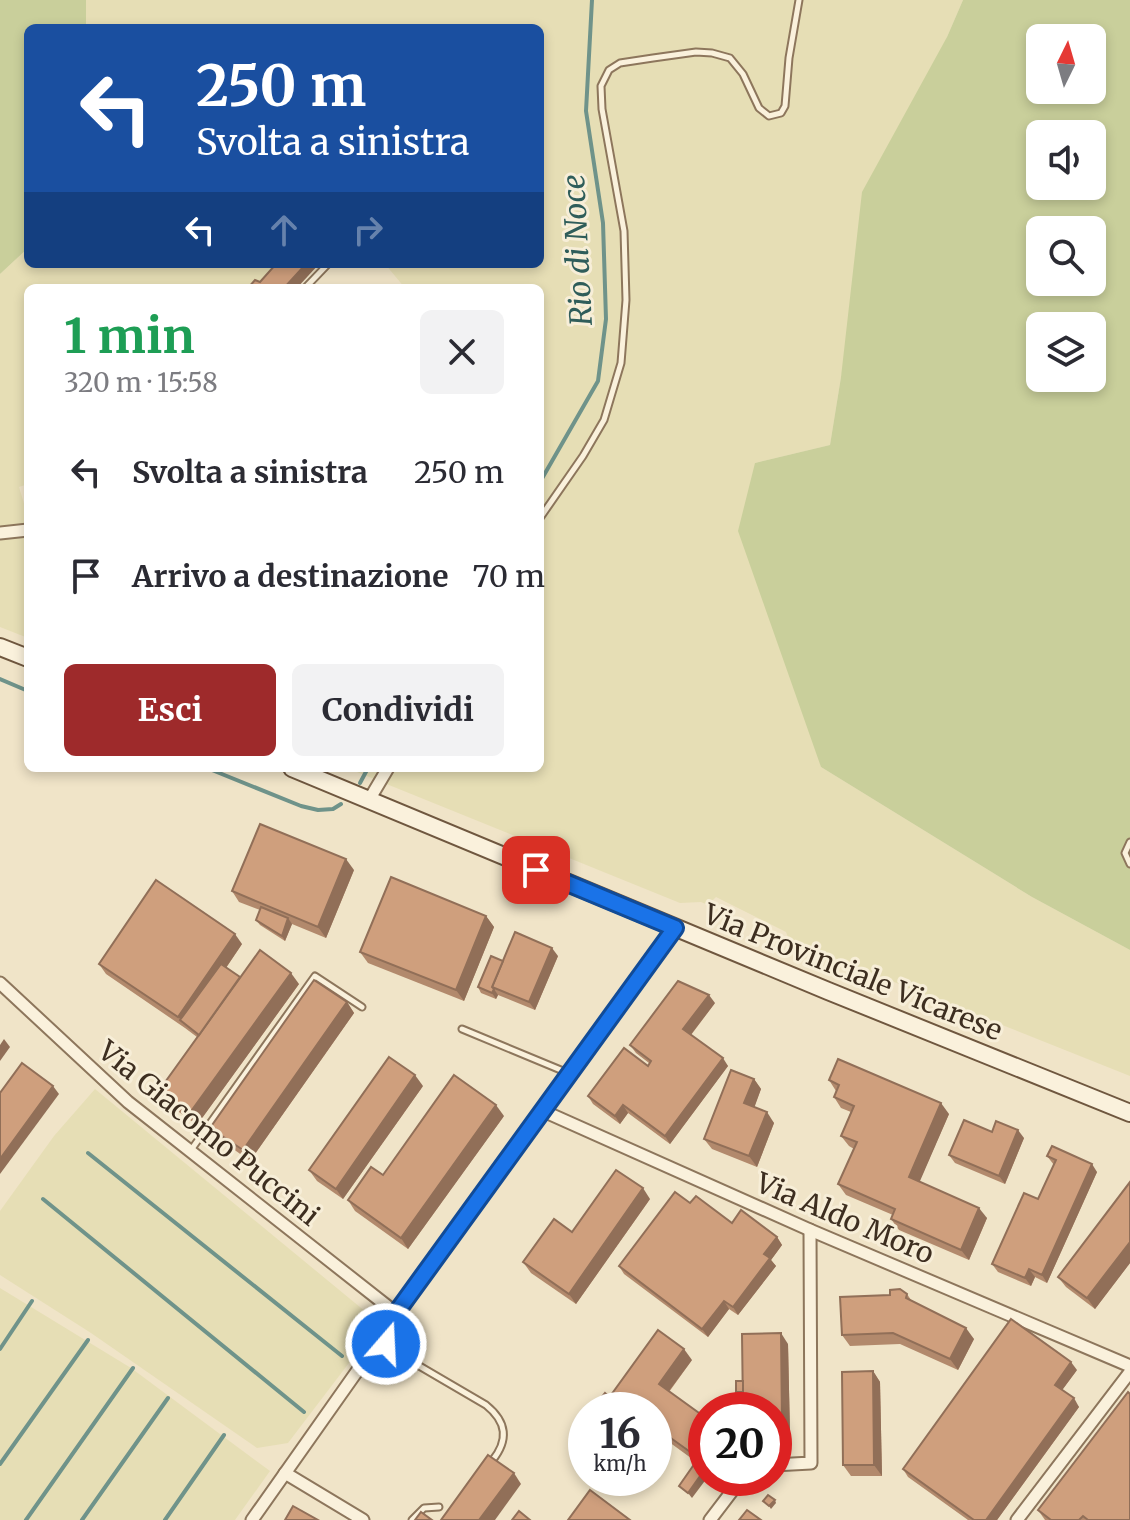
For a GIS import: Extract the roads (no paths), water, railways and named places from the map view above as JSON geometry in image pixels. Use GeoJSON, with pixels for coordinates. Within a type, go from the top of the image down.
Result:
{"type":"FeatureCollection","features":[{"type":"Feature","properties":{"kind":"main road"},"geometry":{"type":"LineString","coordinates":[[0,647],[24,656]]}},
{"type":"Feature","properties":{"kind":"main road","name":"Via Provinciale Vicarese"},"geometry":{"type":"LineString","coordinates":[[302,772],[1130,1113]]}},
{"type":"Feature","properties":{"kind":"street"},"geometry":{"type":"LineString","coordinates":[[0,533],[24,530]]}},
{"type":"Feature","properties":{"kind":"street"},"geometry":{"type":"LineString","coordinates":[[369,800],[386,772]]}},
{"type":"Feature","properties":{"kind":"street"},"geometry":{"type":"LineString","coordinates":[[252,1520],[541,1110],[675,928]]}},
{"type":"Feature","properties":{"kind":"street","name":"Via Giacomo Puccini"},"geometry":{"type":"LineString","coordinates":[[0,983],[128,1102],[396,1313]]}},
{"type":"Feature","properties":{"kind":"street","name":"Via Aldo Moro"},"geometry":{"type":"LineString","coordinates":[[541,1110],[1130,1369]]}},
{"type":"Feature","properties":{"kind":"street"},"geometry":{"type":"LineString","coordinates":[[792,1464],[811,1463],[810,1230]]}},
{"type":"Feature","properties":{"kind":"street"},"geometry":{"type":"LineString","coordinates":[[1017,1520],[1130,1369]]}},
{"type":"Feature","properties":{"kind":"street"},"geometry":{"type":"LineString","coordinates":[[285,1473],[363,1520]]}},
{"type":"Feature","properties":{"kind":"street"},"geometry":{"type":"LineString","coordinates":[[710,1520],[728,1496]]}},
{"type":"Feature","properties":{"kind":"lane"},"geometry":{"type":"LineString","coordinates":[[544,512],[604,420],[621,363],[626,300],[624,231],[602,109],[601,86],[609,70],[620,63],[696,52],[712,53],[730,58],[743,74],[759,108],[769,116],[781,113],[785,106],[799,0]]}},
{"type":"Feature","properties":{"kind":"lane"},"geometry":{"type":"LineString","coordinates":[[309,284],[324,268]]}},
{"type":"Feature","properties":{"kind":"lane"},"geometry":{"type":"LineString","coordinates":[[1130,842],[1125,853],[1130,864]]}},
{"type":"Feature","properties":{"kind":"lane"},"geometry":{"type":"LineString","coordinates":[[190,1151],[315,976],[362,1007]]}},
{"type":"Feature","properties":{"kind":"lane"},"geometry":{"type":"LineString","coordinates":[[462,1029],[568,1074]]}},
{"type":"Feature","properties":{"kind":"lane"},"geometry":{"type":"LineString","coordinates":[[384,1333],[386,1344],[392,1350],[496,1413],[504,1438],[503,1449],[484,1471]]}},
{"type":"Feature","properties":{"kind":"lane"},"geometry":{"type":"LineString","coordinates":[[412,1520],[424,1508],[439,1507]]}},
{"type":"Feature","properties":{"kind":"waterway","name":"Rio di Noce"},"geometry":{"type":"LineString","coordinates":[[544,475],[598,381],[606,319],[603,223],[586,111],[592,0]]}},
{"type":"Feature","properties":{"kind":"waterway","name":"Rio di Noce"},"geometry":{"type":"LineString","coordinates":[[0,679],[24,689]]}},
{"type":"Feature","properties":{"kind":"waterway","name":"Rio di Noce"},"geometry":{"type":"LineString","coordinates":[[217,772],[301,806],[318,810],[333,809],[341,804]]}},
{"type":"Feature","properties":{"kind":"waterway","name":"Rio di Noce"},"geometry":{"type":"LineString","coordinates":[[360,783],[366,772]]}},
{"type":"Feature","properties":{"kind":"waterway"},"geometry":{"type":"LineString","coordinates":[[88,1153],[342,1356]]}},
{"type":"Feature","properties":{"kind":"waterway"},"geometry":{"type":"LineString","coordinates":[[43,1199],[304,1412]]}},
{"type":"Feature","properties":{"kind":"waterway"},"geometry":{"type":"LineString","coordinates":[[0,1349],[32,1301]]}},
{"type":"Feature","properties":{"kind":"waterway"},"geometry":{"type":"LineString","coordinates":[[0,1464],[88,1340]]}},
{"type":"Feature","properties":{"kind":"waterway"},"geometry":{"type":"LineString","coordinates":[[26,1520],[133,1368]]}},
{"type":"Feature","properties":{"kind":"waterway"},"geometry":{"type":"LineString","coordinates":[[82,1520],[168,1398]]}},
{"type":"Feature","properties":{"kind":"waterway"},"geometry":{"type":"LineString","coordinates":[[165,1520],[224,1435]]}}]}
